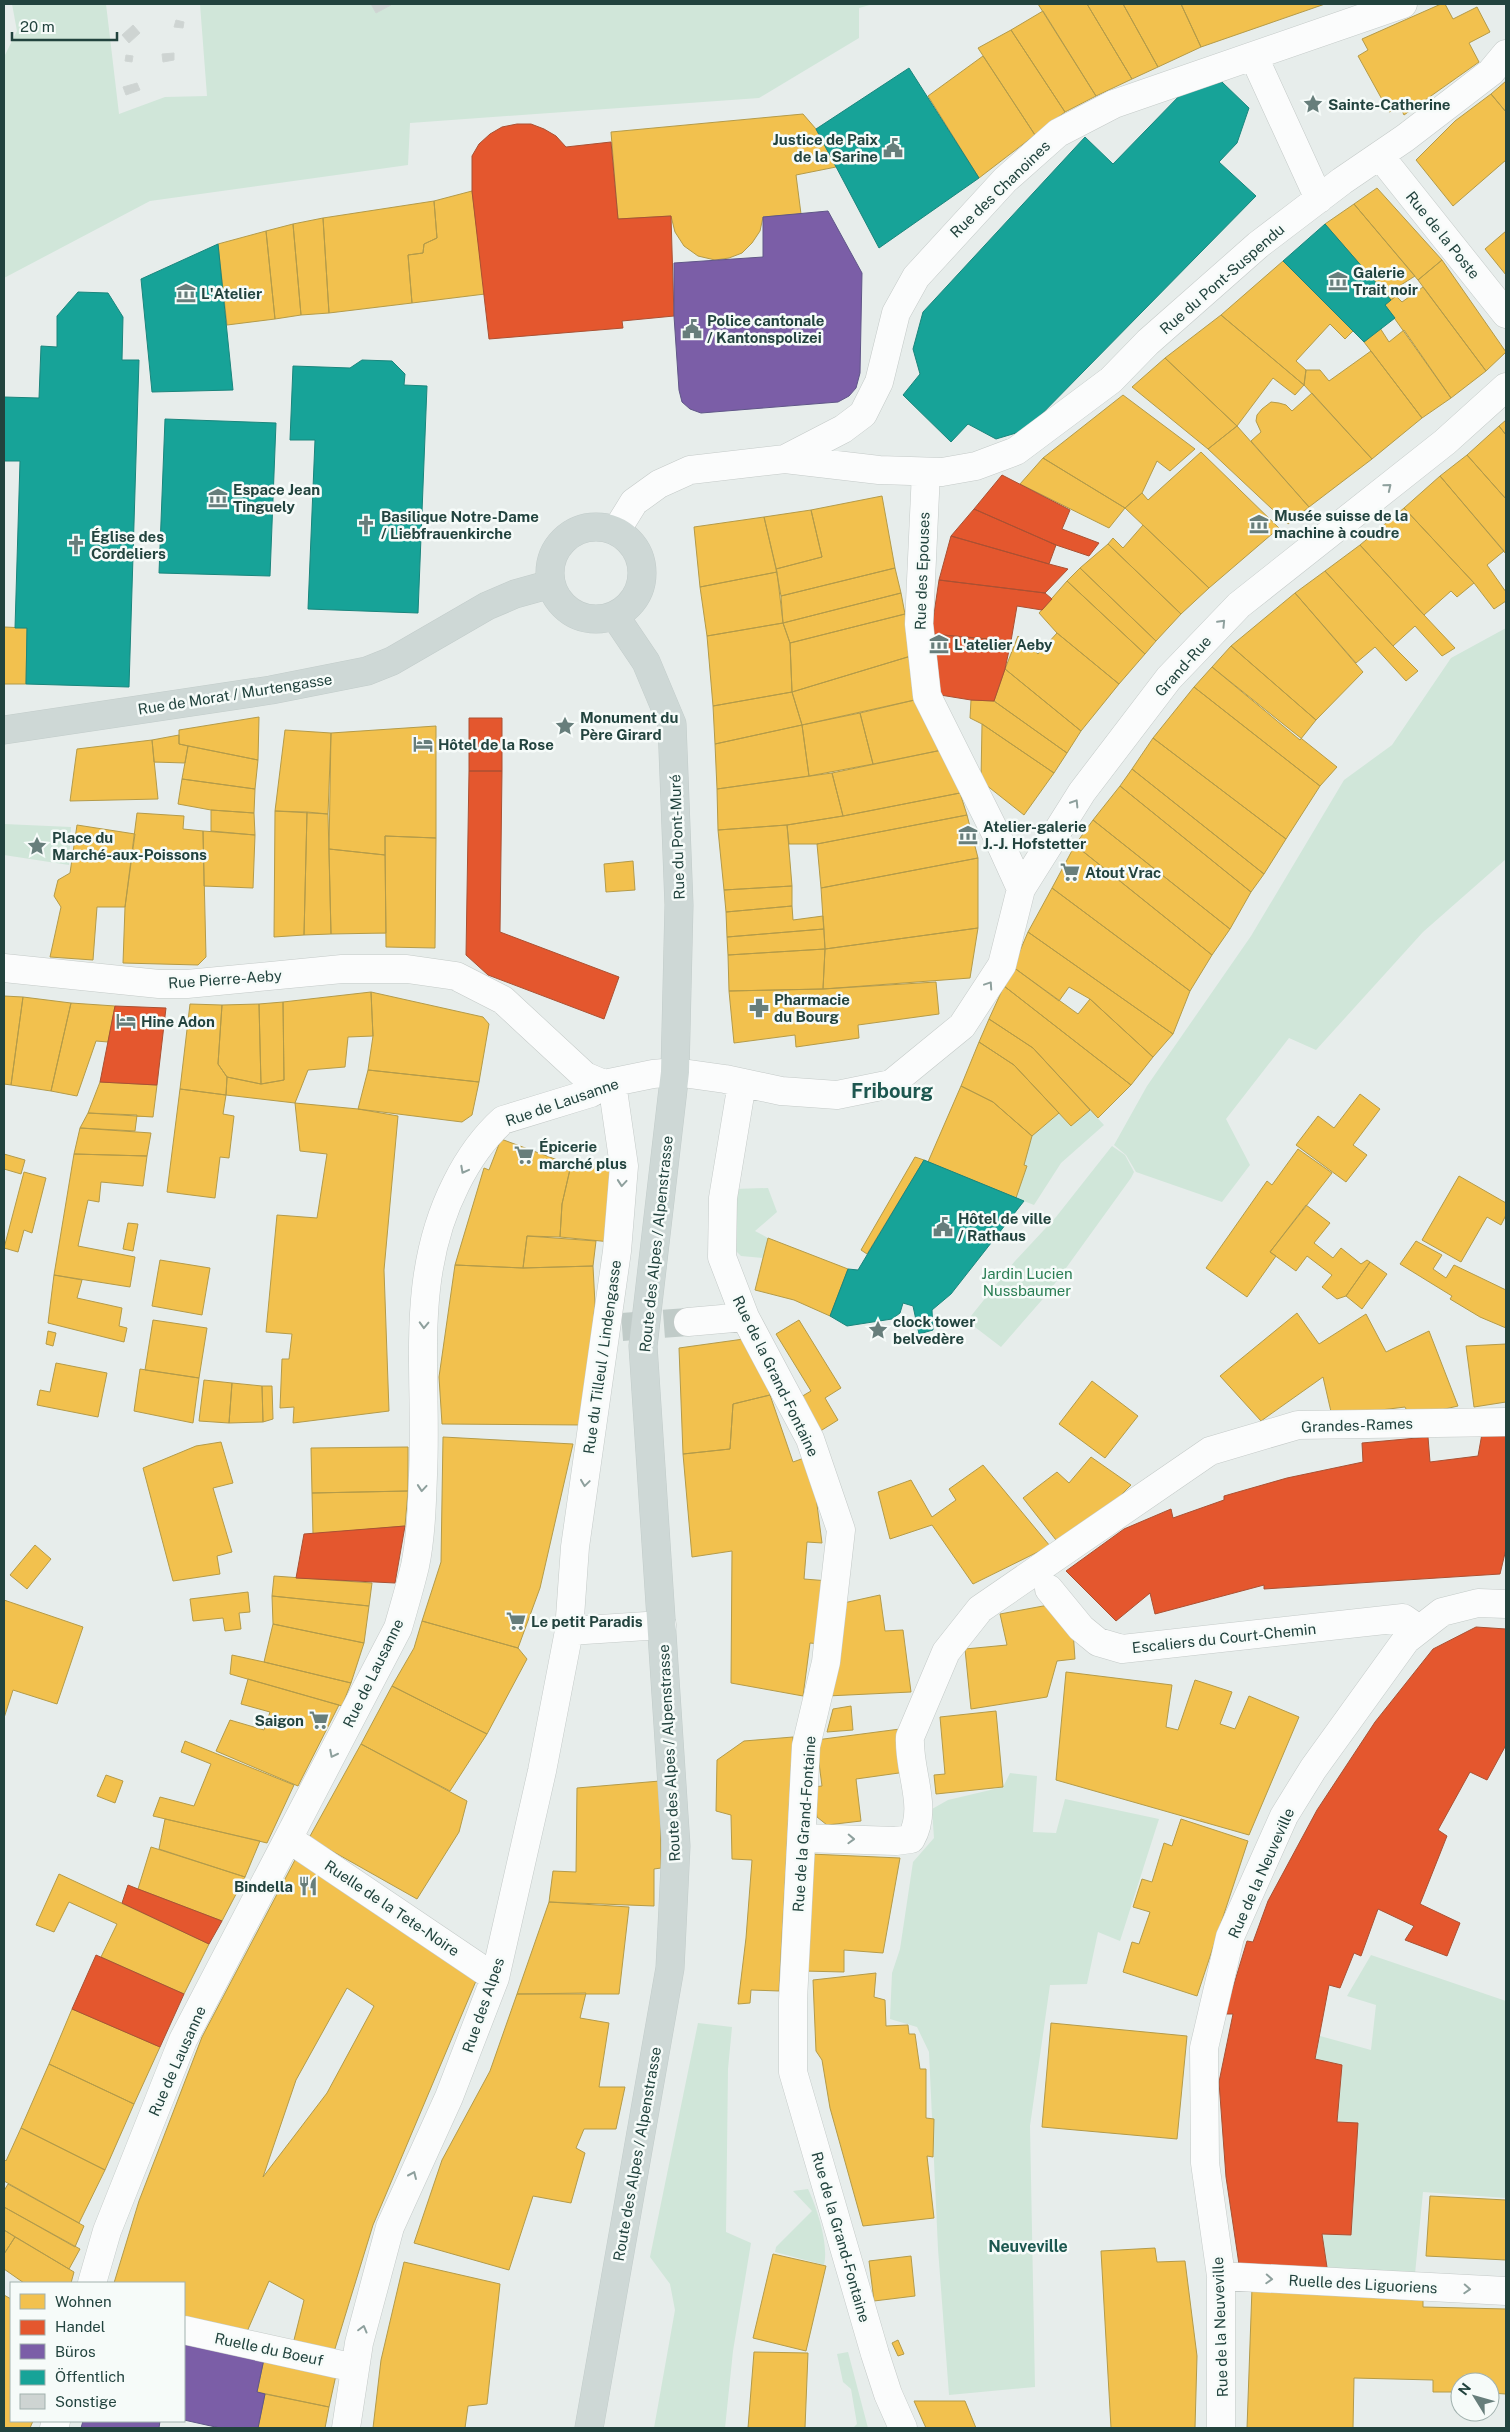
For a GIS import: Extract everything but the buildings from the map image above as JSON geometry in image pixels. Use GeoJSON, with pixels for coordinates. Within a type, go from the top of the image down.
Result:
{"type":"FeatureCollection","features":[{"type":"Feature","properties":{"kind":"main road"},"geometry":{"type":"LineString","coordinates":[[591,527],[616,531],[629,539],[638,552],[643,566],[643,581],[633,602],[615,616],[591,619],[569,611],[557,599],[551,584],[552,559],[560,544],[567,537],[591,527]]}},
{"type":"Feature","properties":{"kind":"main road","name":"Rue de Morat / Murtengasse"},"geometry":{"type":"LineString","coordinates":[[4,730],[271,690],[367,671],[392,661],[454,623],[508,597],[551,584]]}},
{"type":"Feature","properties":{"kind":"main road","name":"Rue du Pont-Muré"},"geometry":{"type":"LineString","coordinates":[[615,616],[646,662],[672,724],[679,905],[675,1072]]}},
{"type":"Feature","properties":{"kind":"main road","name":"Route des Alpes / Alpenstrasse"},"geometry":{"type":"LineString","coordinates":[[589,2428],[670,1968],[676,1846],[648,1445],[643,1346],[675,1072]]}},
{"type":"Feature","properties":{"kind":"street","name":"Rue des Chanoines"},"geometry":{"type":"LineString","coordinates":[[785,459],[843,429],[863,414],[879,382],[896,313],[916,277],[1005,180],[1058,133],[1114,104],[1403,4]]}},
{"type":"Feature","properties":{"kind":"street","name":"Rue du Pont-Suspendu"},"geometry":{"type":"LineString","coordinates":[[785,459],[879,470],[942,472],[976,466],[1016,451],[1111,380],[1148,342],[1258,245],[1491,72],[1506,54]]}},
{"type":"Feature","properties":{"kind":"street"},"geometry":{"type":"LineString","coordinates":[[1254,57],[1319,199]]}},
{"type":"Feature","properties":{"kind":"street","name":"Rue de la Poste"},"geometry":{"type":"LineString","coordinates":[[1380,156],[1506,314]]}},
{"type":"Feature","properties":{"kind":"street","name":"Grand-Rue"},"geometry":{"type":"LineString","coordinates":[[742,1083],[789,1092],[837,1095],[891,1084],[962,1026],[1002,965],[1021,889],[1082,792],[1163,686],[1239,605],[1445,442],[1506,387]]}},
{"type":"Feature","properties":{"kind":"street"},"geometry":{"type":"LineString","coordinates":[[616,531],[634,502],[659,484],[690,470],[785,459]]}},
{"type":"Feature","properties":{"kind":"street","name":"Rue des Epouses"},"geometry":{"type":"LineString","coordinates":[[926,472],[919,624],[927,696],[996,834],[1021,889]]}},
{"type":"Feature","properties":{"kind":"street","name":"Rue Pierre-Aeby"},"geometry":{"type":"LineString","coordinates":[[4,968],[159,984],[187,984],[342,969],[407,969],[456,976],[503,1000],[585,1076],[608,1084]]}},
{"type":"Feature","properties":{"kind":"street","name":"Rue de Lausanne"},"geometry":{"type":"LineString","coordinates":[[92,2282],[107,2231],[183,2040],[398,1628],[415,1564],[423,1477],[425,1431],[422,1374],[426,1280],[434,1240],[448,1200],[467,1164],[492,1130],[503,1120],[591,1093],[608,1084],[653,1074],[675,1072],[742,1083]]}},
{"type":"Feature","properties":{"kind":"street","name":"Rue de la Grand-Fontaine"},"geometry":{"type":"LineString","coordinates":[[742,1083],[723,1198],[722,1257],[745,1317],[810,1439],[841,1530],[826,1662],[806,1746],[793,2000],[793,2072],[875,2354],[888,2394],[903,2428]]}},
{"type":"Feature","properties":{"kind":"street","name":"Rue du Tilleul / Lindengasse"},"geometry":{"type":"LineString","coordinates":[[570,1631],[575,1547],[614,1327],[617,1251],[624,1166],[622,1142],[608,1084]]}},
{"type":"Feature","properties":{"kind":"street"},"geometry":{"type":"LineString","coordinates":[[688,1322],[745,1317]]}},
{"type":"Feature","properties":{"kind":"street","name":"Grandes-Rames"},"geometry":{"type":"LineString","coordinates":[[1043,1579],[1210,1451],[1298,1425],[1506,1422]]}},
{"type":"Feature","properties":{"kind":"street"},"geometry":{"type":"LineString","coordinates":[[802,1838],[896,1841],[911,1839],[918,1827],[919,1807],[910,1749],[910,1737],[946,1652],[980,1609],[1043,1579]]}},
{"type":"Feature","properties":{"kind":"street","name":"Escaliers du Court-Chemin"},"geometry":{"type":"LineString","coordinates":[[1043,1579],[1086,1633],[1098,1642],[1122,1649],[1403,1618],[1419,1629]]}},
{"type":"Feature","properties":{"kind":"street","name":"Rue de la Neuveville"},"geometry":{"type":"LineString","coordinates":[[1221,2428],[1221,2276],[1205,2162],[1204,2048],[1230,1937],[1293,1800],[1313,1769],[1406,1640],[1442,1612],[1478,1603],[1506,1604]]}},
{"type":"Feature","properties":{"kind":"street"},"geometry":{"type":"LineString","coordinates":[[570,1631],[662,1625]]}},
{"type":"Feature","properties":{"kind":"street","name":"Rue des Alpes"},"geometry":{"type":"LineString","coordinates":[[346,2428],[355,2368],[390,2227],[449,2097],[496,1978],[540,1780],[570,1631]]}},
{"type":"Feature","properties":{"kind":"street","name":"Ruelle de la Tete-Noire"},"geometry":{"type":"LineString","coordinates":[[288,1839],[496,1978]]}},
{"type":"Feature","properties":{"kind":"street","name":"Ruelle des Liguoriens"},"geometry":{"type":"LineString","coordinates":[[1221,2276],[1506,2291]]}},
{"type":"Feature","properties":{"kind":"street","name":"Ruelle du Boeuf"},"geometry":{"type":"LineString","coordinates":[[185,2330],[355,2368]]}},
{"type":"Feature","properties":{"kind":"green space"},"geometry":{"type":"Polygon","coordinates":[[[12,4],[106,4],[119,114],[165,97],[207,96],[200,4],[873,4],[859,8],[859,38],[759,98],[410,123],[408,165],[150,201],[4,278],[4,57],[17,31],[12,4]]]}},
{"type":"Feature","properties":{"kind":"green space"},"geometry":{"type":"Polygon","coordinates":[[[1506,628],[1506,859],[1423,932],[1316,1050],[1289,1038],[1226,1119],[1250,1165],[1222,1202],[1136,1172],[1126,1155],[1114,1145],[1147,1086],[1251,936],[1344,780],[1392,745],[1451,658],[1506,628]]]}},
{"type":"Feature","properties":{"kind":"green space"},"geometry":{"type":"Polygon","coordinates":[[[4,824],[71,827],[69,865],[4,855],[4,824]]]}},
{"type":"Feature","properties":{"kind":"green space"},"geometry":{"type":"Polygon","coordinates":[[[1090,1110],[1104,1125],[1061,1163],[1034,1205],[1016,1198],[1027,1166],[1024,1165],[1032,1136],[1059,1113],[1071,1126],[1090,1110]]]}},
{"type":"Feature","properties":{"kind":"green space","name":"Jardin Lucien Nussbaumer"},"geometry":{"type":"Polygon","coordinates":[[[1112,1146],[1125,1155],[1134,1172],[1131,1178],[1048,1293],[1001,1347],[967,1321],[1015,1261],[1056,1217],[1112,1146]]]}},
{"type":"Feature","properties":{"kind":"green space"},"geometry":{"type":"Polygon","coordinates":[[[768,1188],[777,1212],[755,1231],[768,1238],[763,1258],[741,1256],[733,1248],[734,1189],[768,1188]]]}},
{"type":"Feature","properties":{"kind":"green space"},"geometry":{"type":"Polygon","coordinates":[[[1010,1773],[1037,1776],[1033,1832],[1056,1833],[1065,1799],[1159,1819],[1120,1941],[1098,1932],[1087,1984],[1050,1985],[1030,2126],[1035,2387],[949,2395],[938,2249],[929,2052],[917,2027],[890,2019],[892,1973],[900,1949],[913,1862],[934,1838],[932,1809],[948,1800],[1003,1787],[1010,1773]]]}},
{"type":"Feature","properties":{"kind":"green space"},"geometry":{"type":"Polygon","coordinates":[[[1371,1955],[1506,2001],[1506,2198],[1423,2192],[1415,2274],[1328,2274],[1322,2234],[1351,2234],[1358,2124],[1337,2122],[1342,2065],[1315,2059],[1320,2036],[1371,2050],[1376,2005],[1347,1996],[1371,1955]]]}},
{"type":"Feature","properties":{"kind":"green space"},"geometry":{"type":"Polygon","coordinates":[[[698,2023],[732,2027],[728,2069],[726,2232],[751,2243],[733,2351],[725,2428],[654,2428],[675,2310],[670,2284],[650,2257],[698,2023]]]}},
{"type":"Feature","properties":{"kind":"green space"},"geometry":{"type":"Polygon","coordinates":[[[808,2189],[824,2237],[824,2265],[775,2252],[776,2247],[812,2211],[793,2191],[808,2189]]]}},
{"type":"Feature","properties":{"kind":"green space"},"geometry":{"type":"Polygon","coordinates":[[[848,2352],[868,2428],[853,2428],[857,2424],[851,2389],[843,2382],[837,2354],[848,2352]]]}},
{"type":"Feature","properties":{"kind":"tunnel"},"geometry":{"type":"LineString","coordinates":[[622,1327],[688,1322]]}},
{"type":"Feature","properties":{"kind":"place","name":"Sainte-Catherine"},"geometry":{"type":"Point","coordinates":[1313,104]}},
{"type":"Feature","properties":{"kind":"place","name":"Justice de Paix de la Sarine"},"geometry":{"type":"Point","coordinates":[893,148]}},
{"type":"Feature","properties":{"kind":"place","name":"Galerie Trait noir"},"geometry":{"type":"Point","coordinates":[1338,281]}},
{"type":"Feature","properties":{"kind":"place","name":"L'Atelier"},"geometry":{"type":"Point","coordinates":[186,293]}},
{"type":"Feature","properties":{"kind":"place","name":"Police cantonale / Kantonspolizei"},"geometry":{"type":"Point","coordinates":[692,329]}},
{"type":"Feature","properties":{"kind":"place","name":"Espace Jean Tinguely"},"geometry":{"type":"Point","coordinates":[218,498]}},
{"type":"Feature","properties":{"kind":"place","name":"Musée suisse de la machine à coudre"},"geometry":{"type":"Point","coordinates":[1259,524]}},
{"type":"Feature","properties":{"kind":"place","name":"Basilique Notre-Dame / Liebfrauenkirche"},"geometry":{"type":"Point","coordinates":[366,525]}},
{"type":"Feature","properties":{"kind":"place","name":"Église des Cordeliers"},"geometry":{"type":"Point","coordinates":[76,545]}},
{"type":"Feature","properties":{"kind":"place","name":"L'atelier Aeby"},"geometry":{"type":"Point","coordinates":[939,644]}},
{"type":"Feature","properties":{"kind":"place","name":"Monument du Père Girard"},"geometry":{"type":"Point","coordinates":[565,726]}},
{"type":"Feature","properties":{"kind":"place","name":"Hôtel de la Rose"},"geometry":{"type":"Point","coordinates":[423,744]}},
{"type":"Feature","properties":{"kind":"place","name":"Atelier-galerie J.-J. Hofstetter"},"geometry":{"type":"Point","coordinates":[968,835]}},
{"type":"Feature","properties":{"kind":"place","name":"Place du Marché-aux-Poissons"},"geometry":{"type":"Point","coordinates":[37,846]}},
{"type":"Feature","properties":{"kind":"place","name":"Atout Vrac"},"geometry":{"type":"Point","coordinates":[1070,872]}},
{"type":"Feature","properties":{"kind":"place","name":"Pharmacie du Bourg"},"geometry":{"type":"Point","coordinates":[759,1008]}},
{"type":"Feature","properties":{"kind":"place","name":"Hine Adon"},"geometry":{"type":"Point","coordinates":[126,1021]}},
{"type":"Feature","properties":{"kind":"place","name":"Épicerie marché plus"},"geometry":{"type":"Point","coordinates":[524,1155]}},
{"type":"Feature","properties":{"kind":"place","name":"Hôtel de ville / Rathaus"},"geometry":{"type":"Point","coordinates":[943,1227]}},
{"type":"Feature","properties":{"kind":"place","name":"clock tower belvedère"},"geometry":{"type":"Point","coordinates":[878,1330]}},
{"type":"Feature","properties":{"kind":"place","name":"Le petit Paradis"},"geometry":{"type":"Point","coordinates":[516,1621]}},
{"type":"Feature","properties":{"kind":"place","name":"Saigon"},"geometry":{"type":"Point","coordinates":[319,1720]}},
{"type":"Feature","properties":{"kind":"place","name":"Bindella"},"geometry":{"type":"Point","coordinates":[308,1886]}},
{"type":"Feature","properties":{"kind":"district","name":"Fribourg"},"geometry":{"type":"Point","coordinates":[892,1091]}},
{"type":"Feature","properties":{"kind":"district","name":"Neuveville"},"geometry":{"type":"Point","coordinates":[1028,2246]}}]}
